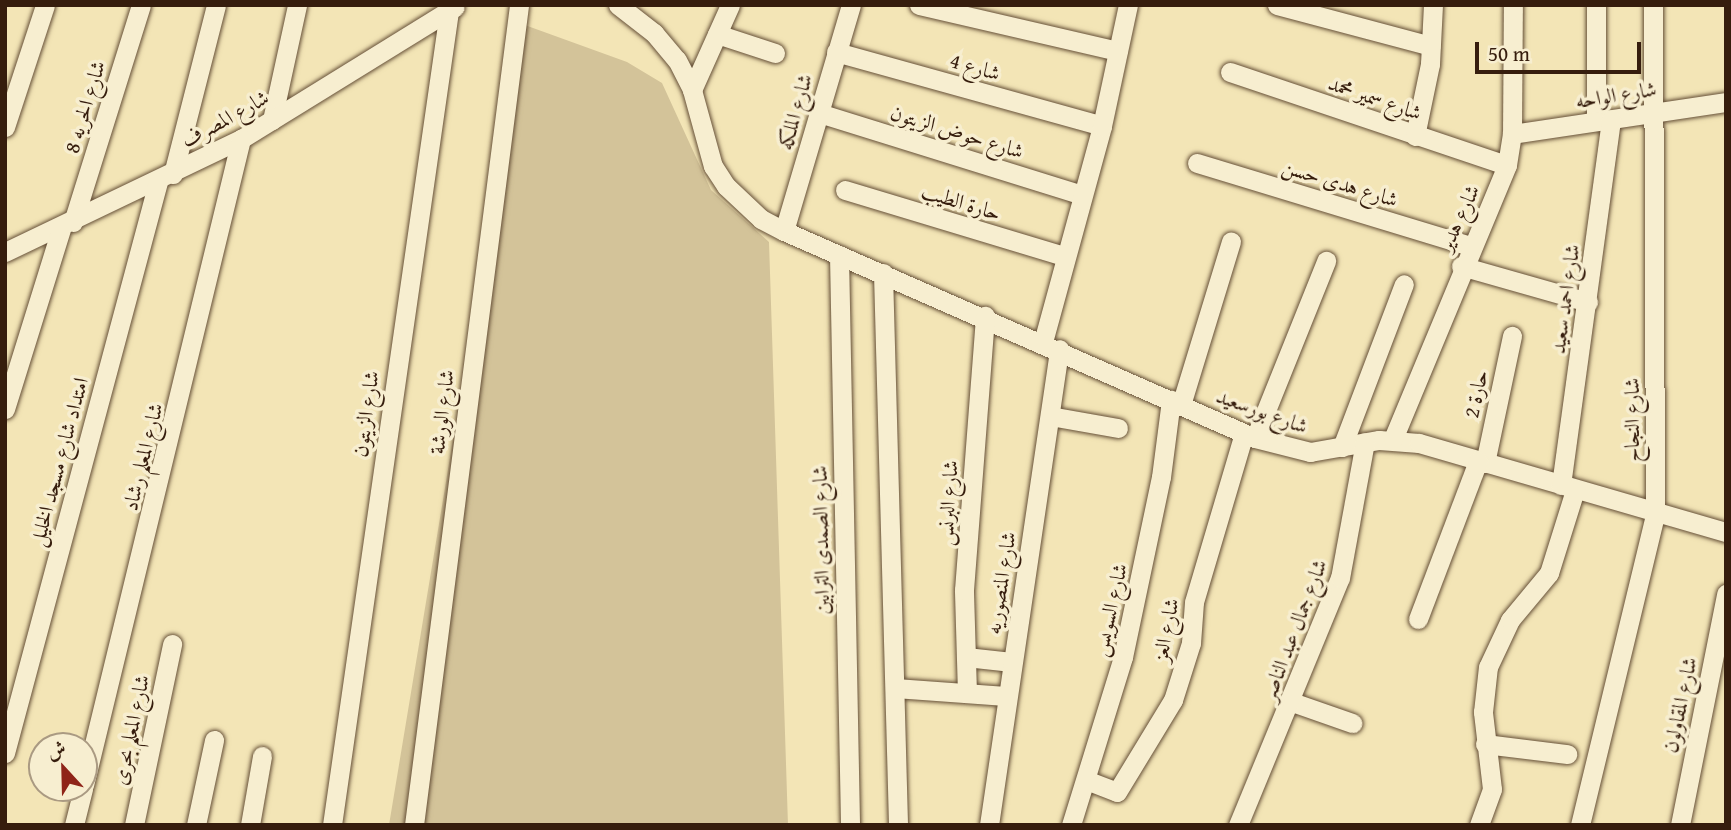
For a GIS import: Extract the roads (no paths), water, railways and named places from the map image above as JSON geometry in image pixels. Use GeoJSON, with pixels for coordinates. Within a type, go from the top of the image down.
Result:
{"type":"FeatureCollection","features":[{"type":"Feature","properties":{"kind":"street"},"geometry":{"type":"LineString","coordinates":[[5,127],[45,5]]}},
{"type":"Feature","properties":{"kind":"street","name":"شارع الحريه 8"},"geometry":{"type":"LineString","coordinates":[[5,409],[141,5]]}},
{"type":"Feature","properties":{"kind":"street","name":"امتداد شارع مسجد الخليل"},"geometry":{"type":"LineString","coordinates":[[5,753],[165,178],[216,5]]}},
{"type":"Feature","properties":{"kind":"street"},"geometry":{"type":"LineString","coordinates":[[272,120],[297,5]]}},
{"type":"Feature","properties":{"kind":"street","name":"شارع الورشة"},"geometry":{"type":"LineString","coordinates":[[414,825],[519,5]]}},
{"type":"Feature","properties":{"kind":"street","name":"شارع بورسعيد"},"geometry":{"type":"LineString","coordinates":[[618,5],[654,33],[677,60],[692,90],[705,143],[726,186],[761,219],[784,231],[985,316],[1250,436],[1300,452],[1393,439],[1482,462],[1655,515],[1726,532]]}},
{"type":"Feature","properties":{"kind":"street"},"geometry":{"type":"LineString","coordinates":[[692,90],[730,5]]}},
{"type":"Feature","properties":{"kind":"street","name":"شارع الملكه"},"geometry":{"type":"LineString","coordinates":[[784,231],[850,5]]}},
{"type":"Feature","properties":{"kind":"street"},"geometry":{"type":"LineString","coordinates":[[919,5],[1118,51]]}},
{"type":"Feature","properties":{"kind":"street","name":"شارع المنصوريه"},"geometry":{"type":"LineString","coordinates":[[989,825],[1006,696],[1050,416],[1051,346],[1064,256],[1102,126],[1128,5]]}},
{"type":"Feature","properties":{"kind":"street"},"geometry":{"type":"LineString","coordinates":[[1276,5],[1431,46]]}},
{"type":"Feature","properties":{"kind":"street"},"geometry":{"type":"LineString","coordinates":[[1415,135],[1431,46],[1433,5]]}},
{"type":"Feature","properties":{"kind":"street","name":"شارع هدير"},"geometry":{"type":"LineString","coordinates":[[1393,439],[1461,266],[1507,165],[1512,134],[1513,5]]}},
{"type":"Feature","properties":{"kind":"street","name":"شارع احمد سعيد"},"geometry":{"type":"LineString","coordinates":[[1479,825],[1492,789],[1485,744],[1488,667],[1510,620],[1549,573],[1568,488],[1588,302],[1603,120],[1597,5]]}},
{"type":"Feature","properties":{"kind":"street","name":"شارع النجاح"},"geometry":{"type":"LineString","coordinates":[[1580,825],[1655,515],[1653,5]]}},
{"type":"Feature","properties":{"kind":"street","name":"شارع المصرف"},"geometry":{"type":"LineString","coordinates":[[5,252],[165,178],[241,139],[453,8]]}},
{"type":"Feature","properties":{"kind":"street","name":"شارع الزيتون"},"geometry":{"type":"LineString","coordinates":[[332,825],[453,8]]}},
{"type":"Feature","properties":{"kind":"street"},"geometry":{"type":"LineString","coordinates":[[717,34],[775,53]]}},
{"type":"Feature","properties":{"kind":"street","name":"شارع 4"},"geometry":{"type":"LineString","coordinates":[[836,52],[1102,126]]}},
{"type":"Feature","properties":{"kind":"street","name":"شارع سمير محمد"},"geometry":{"type":"LineString","coordinates":[[1230,72],[1507,165]]}},
{"type":"Feature","properties":{"kind":"street","name":"شارع الواحه"},"geometry":{"type":"LineString","coordinates":[[1512,134],[1726,102]]}},
{"type":"Feature","properties":{"kind":"street","name":"شارع حوض الزيتون"},"geometry":{"type":"LineString","coordinates":[[819,113],[1082,195]]}},
{"type":"Feature","properties":{"kind":"street","name":"شارع المعلم رشاد"},"geometry":{"type":"LineString","coordinates":[[97,732],[241,139]]}},
{"type":"Feature","properties":{"kind":"street","name":"شارع هدى حسن"},"geometry":{"type":"LineString","coordinates":[[1197,163],[1471,246]]}},
{"type":"Feature","properties":{"kind":"street","name":"حارة الطيب"},"geometry":{"type":"LineString","coordinates":[[845,190],[1064,256]]}},
{"type":"Feature","properties":{"kind":"street","name":"شارع السويس"},"geometry":{"type":"LineString","coordinates":[[1071,825],[1123,657],[1176,402],[1231,242]]}},
{"type":"Feature","properties":{"kind":"street","name":"شارع الصمدى الترابين"},"geometry":{"type":"LineString","coordinates":[[839,255],[850,825]]}},
{"type":"Feature","properties":{"kind":"street","name":"شارع العز"},"geometry":{"type":"LineString","coordinates":[[1086,780],[1117,792],[1172,699],[1191,643],[1194,602],[1250,436],[1326,261]]}},
{"type":"Feature","properties":{"kind":"street"},"geometry":{"type":"LineString","coordinates":[[1461,266],[1588,302]]}},
{"type":"Feature","properties":{"kind":"street"},"geometry":{"type":"LineString","coordinates":[[883,273],[898,825]]}},
{"type":"Feature","properties":{"kind":"street"},"geometry":{"type":"LineString","coordinates":[[1342,447],[1404,284]]}},
{"type":"Feature","properties":{"kind":"street","name":"شارع البرنس"},"geometry":{"type":"LineString","coordinates":[[967,693],[964,590],[985,316]]}},
{"type":"Feature","properties":{"kind":"street","name":"حارة 2"},"geometry":{"type":"LineString","coordinates":[[1418,619],[1482,462],[1512,335]]}},
{"type":"Feature","properties":{"kind":"street"},"geometry":{"type":"LineString","coordinates":[[1050,416],[1118,428]]}},
{"type":"Feature","properties":{"kind":"street","name":"شارع جمال عبد الناصر"},"geometry":{"type":"LineString","coordinates":[[1238,825],[1292,702],[1348,551],[1366,442]]}},
{"type":"Feature","properties":{"kind":"street","name":"شارع المقاولون"},"geometry":{"type":"LineString","coordinates":[[1680,825],[1726,594]]}},
{"type":"Feature","properties":{"kind":"street","name":"شارع المعلم بحرى"},"geometry":{"type":"LineString","coordinates":[[134,825],[172,644]]}},
{"type":"Feature","properties":{"kind":"street"},"geometry":{"type":"LineString","coordinates":[[965,657],[1012,662]]}},
{"type":"Feature","properties":{"kind":"street"},"geometry":{"type":"LineString","coordinates":[[895,688],[1006,696]]}},
{"type":"Feature","properties":{"kind":"street"},"geometry":{"type":"LineString","coordinates":[[1292,702],[1352,723]]}},
{"type":"Feature","properties":{"kind":"street"},"geometry":{"type":"LineString","coordinates":[[196,825],[214,740]]}},
{"type":"Feature","properties":{"kind":"street"},"geometry":{"type":"LineString","coordinates":[[1485,744],[1567,754]]}},
{"type":"Feature","properties":{"kind":"street"},"geometry":{"type":"LineString","coordinates":[[250,825],[262,756]]}},
{"type":"Feature","properties":{"kind":"street","name":"شارع المعلم رشاد"},"geometry":{"type":"LineString","coordinates":[[74,825],[80,802]]}}]}
